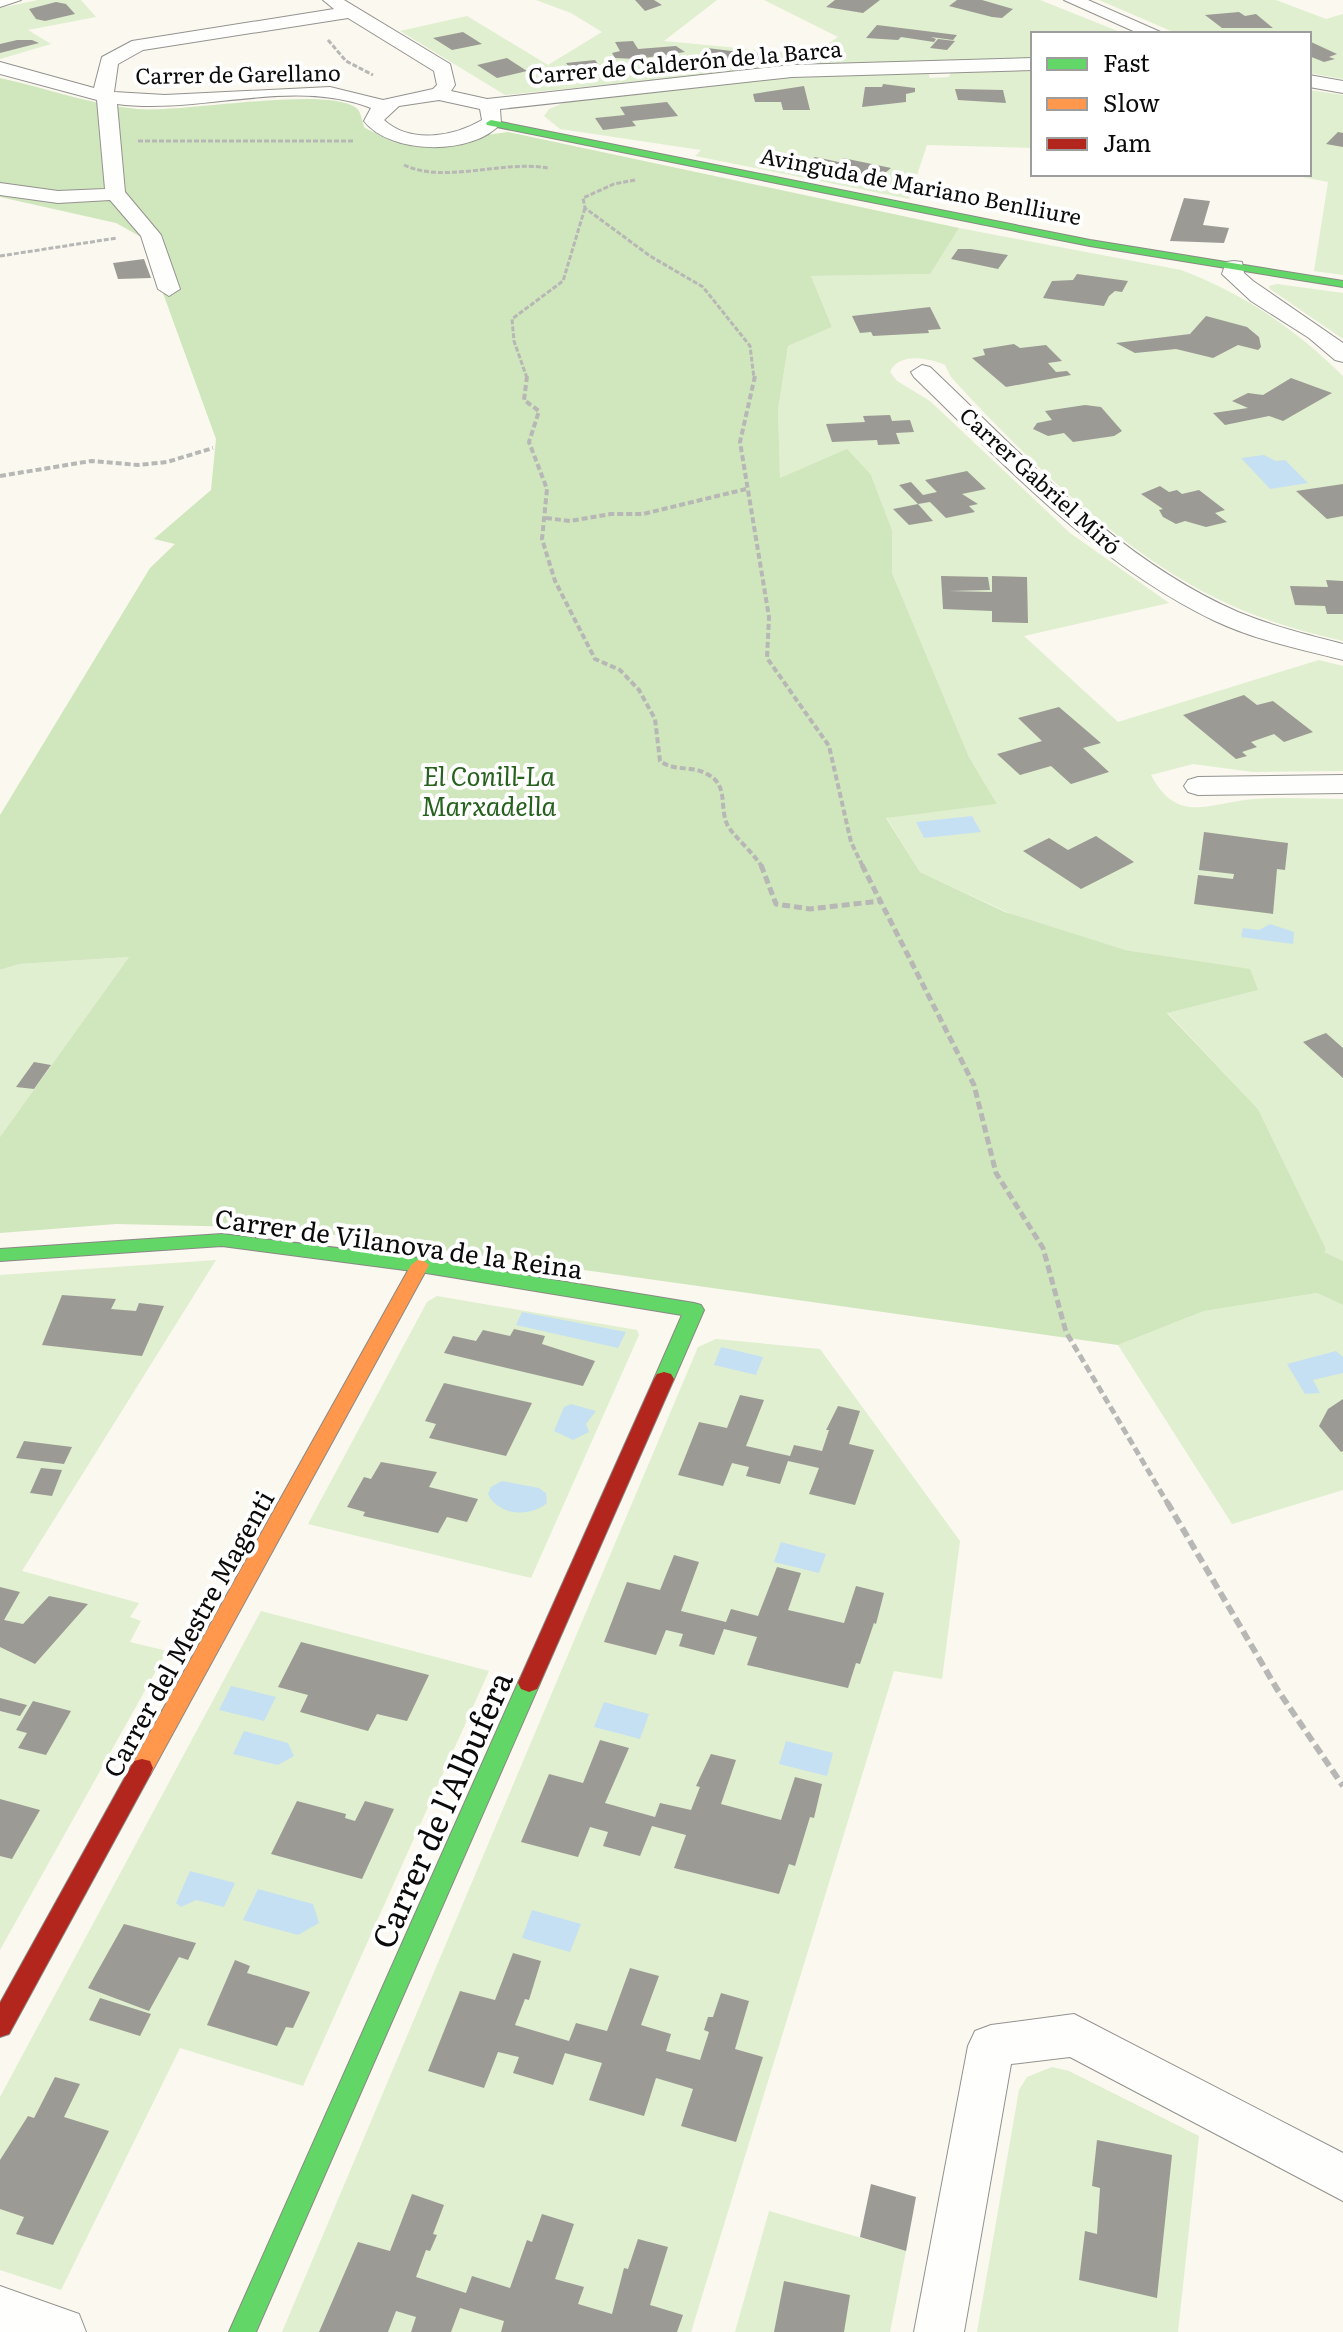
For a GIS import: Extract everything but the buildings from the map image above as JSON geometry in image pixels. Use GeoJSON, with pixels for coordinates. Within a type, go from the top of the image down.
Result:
{"type":"FeatureCollection","features":[{"type":"Feature","properties":{"kind":"street"},"geometry":{"type":"LineString","coordinates":[[0,2],[12,0]]}},
{"type":"Feature","properties":{"kind":"street"},"geometry":{"type":"LineString","coordinates":[[332,0],[443,68],[446,85],[439,94]]}},
{"type":"Feature","properties":{"kind":"street"},"geometry":{"type":"LineString","coordinates":[[1073,0],[1151,32]]}},
{"type":"Feature","properties":{"kind":"street"},"geometry":{"type":"LineString","coordinates":[[169,289],[151,235],[115,193],[103,84],[109,61],[122,51],[138,45],[350,12]]}},
{"type":"Feature","properties":{"kind":"street","name":"Carrer de Calderón de la Barca"},"geometry":{"type":"LineString","coordinates":[[489,114],[792,71],[1031,64]]}},
{"type":"Feature","properties":{"kind":"street","name":"Carrer de Garellano"},"geometry":{"type":"LineString","coordinates":[[0,68],[106,97],[171,100],[317,93],[370,99],[382,106]]}},
{"type":"Feature","properties":{"kind":"street"},"geometry":{"type":"LineString","coordinates":[[1311,81],[1343,87]]}},
{"type":"Feature","properties":{"kind":"street"},"geometry":{"type":"LineString","coordinates":[[439,94],[489,114],[467,135],[408,138],[379,128],[374,121],[375,114],[382,106],[407,97],[439,94]]}},
{"type":"Feature","properties":{"kind":"street","name":"Avinguda de Mariano Benlliure"},"geometry":{"type":"LineString","coordinates":[[489,114],[695,164],[1048,235],[1343,284]]}},
{"type":"Feature","properties":{"kind":"street"},"geometry":{"type":"LineString","coordinates":[[0,189],[46,199],[85,199],[115,193]]}},
{"type":"Feature","properties":{"kind":"street"},"geometry":{"type":"LineString","coordinates":[[1234,267],[1233,274],[1243,286],[1310,327],[1343,355]]}},
{"type":"Feature","properties":{"kind":"street","name":"Carrer Gabriel Miró"},"geometry":{"type":"LineString","coordinates":[[922,372],[1063,505],[1176,590],[1269,633],[1343,652]]}},
{"type":"Feature","properties":{"kind":"street"},"geometry":{"type":"LineString","coordinates":[[1198,786],[1343,784]]}},
{"type":"Feature","properties":{"kind":"street","name":"Carrer de Vilanova de la Reina"},"geometry":{"type":"LineString","coordinates":[[0,1255],[222,1240],[420,1265],[694,1310]]}},
{"type":"Feature","properties":{"kind":"street","name":"Carrer del Mestre Magenti"},"geometry":{"type":"LineString","coordinates":[[0,2026],[420,1265]]}},
{"type":"Feature","properties":{"kind":"street","name":"Carrer de l'Albufera"},"geometry":{"type":"LineString","coordinates":[[242,2332],[694,1310]]}},
{"type":"Feature","properties":{"kind":"street"},"geometry":{"type":"LineString","coordinates":[[939,2332],[991,2046],[1074,2035],[1343,2178]]}},
{"type":"Feature","properties":{"kind":"street"},"geometry":{"type":"LineString","coordinates":[[0,2311],[61,2332]]}},
{"type":"Feature","properties":{"kind":"path"},"geometry":{"type":"LineString","coordinates":[[324,36],[346,61],[388,83],[407,97]]}},
{"type":"Feature","properties":{"kind":"path"},"geometry":{"type":"LineString","coordinates":[[110,133],[119,133],[142,143],[293,139],[359,142]]}},
{"type":"Feature","properties":{"kind":"path"},"geometry":{"type":"LineString","coordinates":[[399,163],[421,173],[526,164],[548,168]]}},
{"type":"Feature","properties":{"kind":"path"},"geometry":{"type":"LineString","coordinates":[[695,164],[684,173],[594,190],[583,198],[585,208],[575,227],[572,259],[564,280],[512,319],[514,341],[528,372],[524,400],[539,411],[529,442],[547,489],[542,539],[555,581],[595,659],[620,670],[639,690],[655,719],[660,761],[673,771],[702,771],[718,783],[726,800],[727,824],[747,841],[766,871],[776,904],[810,909],[880,901]]}},
{"type":"Feature","properties":{"kind":"path"},"geometry":{"type":"LineString","coordinates":[[585,208],[650,256],[703,287],[750,346],[755,374],[740,442],[769,617],[767,658],[829,746],[851,842],[974,1085],[996,1173],[1043,1248],[1066,1332],[1277,1689],[1343,1786]]}},
{"type":"Feature","properties":{"kind":"path"},"geometry":{"type":"LineString","coordinates":[[0,256],[130,236]]}},
{"type":"Feature","properties":{"kind":"path"},"geometry":{"type":"LineString","coordinates":[[0,476],[91,461],[138,465],[167,462],[213,448]]}},
{"type":"Feature","properties":{"kind":"path"},"geometry":{"type":"LineString","coordinates":[[546,518],[570,521],[611,514],[643,514],[746,489]]}},
{"type":"Feature","properties":{"kind":"green space"},"geometry":{"type":"Polygon","coordinates":[[[38,0],[81,0],[96,17],[28,30],[51,44],[0,59],[0,8],[38,0]]]}},
{"type":"Feature","properties":{"kind":"green space"},"geometry":{"type":"Polygon","coordinates":[[[536,0],[717,0],[664,41],[811,55],[838,37],[764,0],[1040,0],[1120,32],[1031,32],[1031,59],[781,67],[505,95],[400,31],[467,16],[548,65],[602,32],[571,13],[536,0]]]}},
{"type":"Feature","properties":{"kind":"green space"},"geometry":{"type":"Polygon","coordinates":[[[1099,0],[1276,0],[1326,19],[1343,14],[1343,79],[1311,73],[1311,32],[1173,32],[1099,0]]]}},
{"type":"Feature","properties":{"kind":"green space"},"geometry":{"type":"Polygon","coordinates":[[[1031,70],[1031,148],[927,145],[909,199],[695,156],[701,150],[560,129],[544,116],[549,109],[566,102],[786,78],[928,73],[930,78],[949,77],[951,72],[1031,70]]]}},
{"type":"Feature","properties":{"kind":"green space","name":"El Conill-La Marxadella"},"geometry":{"type":"Polygon","coordinates":[[[0,78],[85,100],[137,109],[284,99],[338,101],[357,109],[365,128],[393,142],[416,145],[508,132],[959,228],[930,274],[811,276],[832,327],[788,346],[778,410],[780,478],[847,449],[871,475],[892,530],[892,573],[969,757],[997,804],[886,818],[920,872],[1005,912],[1125,950],[1250,969],[1258,990],[1167,1013],[1258,1109],[1326,1249],[1324,1252],[1343,1261],[1343,1305],[1317,1293],[1204,1311],[1118,1345],[285,1228],[116,1224],[0,1233],[0,1137],[129,957],[19,964],[0,970],[0,815],[150,568],[175,544],[154,539],[211,490],[216,439],[143,238],[116,223],[0,197],[0,78]]]}},
{"type":"Feature","properties":{"kind":"green space"},"geometry":{"type":"Polygon","coordinates":[[[1311,90],[1343,95],[1343,275],[1314,271],[1328,182],[1297,176],[1311,176],[1311,90]]]}},
{"type":"Feature","properties":{"kind":"green space"},"geometry":{"type":"Polygon","coordinates":[[[959,228],[1181,270],[1226,290],[1268,314],[1307,343],[1343,376],[1343,641],[1237,608],[1148,558],[1077,502],[1010,440],[951,377],[945,365],[914,358],[900,361],[890,372],[897,381],[930,401],[1070,533],[1169,603],[1024,636],[1118,722],[1319,660],[1343,666],[1343,771],[1253,772],[1193,764],[1151,775],[1161,791],[1184,806],[1209,806],[1266,798],[1343,799],[1343,1261],[1323,1252],[1326,1249],[1258,1109],[1167,1012],[1257,990],[1250,970],[1125,950],[1024,920],[920,872],[886,817],[997,804],[969,757],[892,573],[892,530],[871,475],[780,479],[778,410],[788,346],[832,327],[811,276],[929,274],[959,228]]]}},
{"type":"Feature","properties":{"kind":"green space"},"geometry":{"type":"Polygon","coordinates":[[[1277,284],[1343,293],[1343,339],[1270,289],[1269,286],[1277,284]]]}},
{"type":"Feature","properties":{"kind":"green space"},"geometry":{"type":"Polygon","coordinates":[[[129,957],[0,1137],[0,970],[19,964],[129,957]]]}},
{"type":"Feature","properties":{"kind":"green space"},"geometry":{"type":"Polygon","coordinates":[[[216,1260],[22,1571],[139,1603],[130,1617],[141,1621],[130,1642],[167,1651],[0,1950],[0,1275],[216,1260]]]}},
{"type":"Feature","properties":{"kind":"green space"},"geometry":{"type":"Polygon","coordinates":[[[1317,1293],[1343,1305],[1343,1490],[1232,1524],[1118,1345],[1204,1311],[1317,1293]]]}},
{"type":"Feature","properties":{"kind":"green space"},"geometry":{"type":"Polygon","coordinates":[[[437,1296],[637,1330],[639,1335],[531,1578],[308,1524],[427,1302],[437,1296]]]}},
{"type":"Feature","properties":{"kind":"green space"},"geometry":{"type":"Polygon","coordinates":[[[716,1339],[820,1349],[960,1541],[942,1679],[894,1671],[691,2332],[282,2332],[698,1347],[716,1339]]]}},
{"type":"Feature","properties":{"kind":"green space"},"geometry":{"type":"Polygon","coordinates":[[[261,1611],[489,1671],[303,2086],[180,2048],[61,2290],[0,2270],[0,2097],[261,1611]]]}},
{"type":"Feature","properties":{"kind":"green space"},"geometry":{"type":"Polygon","coordinates":[[[1052,2067],[1069,2071],[1199,2136],[1178,2332],[977,2332],[1019,2090],[1027,2077],[1052,2067]]]}},
{"type":"Feature","properties":{"kind":"green space"},"geometry":{"type":"Polygon","coordinates":[[[769,2211],[906,2251],[890,2332],[735,2332],[769,2211]]]}},
{"type":"Feature","properties":{"kind":"water"},"geometry":{"type":"Polygon","coordinates":[[[1264,455],[1276,461],[1285,460],[1308,483],[1270,489],[1241,458],[1264,455]]]}},
{"type":"Feature","properties":{"kind":"water"},"geometry":{"type":"Polygon","coordinates":[[[972,816],[981,832],[924,838],[916,822],[972,816]]]}},
{"type":"Feature","properties":{"kind":"water"},"geometry":{"type":"Polygon","coordinates":[[[1270,924],[1294,932],[1293,944],[1241,937],[1243,928],[1259,930],[1270,924]]]}},
{"type":"Feature","properties":{"kind":"water"},"geometry":{"type":"Polygon","coordinates":[[[522,1312],[626,1332],[618,1348],[516,1325],[522,1312]]]}},
{"type":"Feature","properties":{"kind":"water"},"geometry":{"type":"Polygon","coordinates":[[[721,1347],[763,1357],[756,1375],[714,1365],[721,1347]]]}},
{"type":"Feature","properties":{"kind":"water"},"geometry":{"type":"Polygon","coordinates":[[[1336,1351],[1343,1357],[1343,1373],[1313,1380],[1320,1393],[1305,1394],[1287,1364],[1336,1351]]]}},
{"type":"Feature","properties":{"kind":"water"},"geometry":{"type":"Polygon","coordinates":[[[571,1404],[596,1411],[586,1424],[589,1432],[573,1440],[554,1431],[564,1407],[571,1404]]]}},
{"type":"Feature","properties":{"kind":"water"},"geometry":{"type":"Polygon","coordinates":[[[502,1481],[539,1488],[546,1493],[547,1503],[532,1511],[506,1510],[492,1501],[488,1494],[491,1487],[502,1481]]]}},
{"type":"Feature","properties":{"kind":"water"},"geometry":{"type":"Polygon","coordinates":[[[781,1542],[826,1554],[819,1573],[774,1562],[781,1542]]]}},
{"type":"Feature","properties":{"kind":"water"},"geometry":{"type":"Polygon","coordinates":[[[231,1686],[276,1697],[264,1721],[219,1710],[231,1686]]]}},
{"type":"Feature","properties":{"kind":"water"},"geometry":{"type":"Polygon","coordinates":[[[604,1702],[649,1714],[640,1739],[594,1727],[604,1702]]]}},
{"type":"Feature","properties":{"kind":"water"},"geometry":{"type":"Polygon","coordinates":[[[244,1731],[288,1743],[294,1756],[278,1765],[233,1754],[244,1731]]]}},
{"type":"Feature","properties":{"kind":"water"},"geometry":{"type":"Polygon","coordinates":[[[786,1741],[833,1753],[827,1776],[779,1764],[786,1741]]]}},
{"type":"Feature","properties":{"kind":"water"},"geometry":{"type":"Polygon","coordinates":[[[190,1871],[235,1883],[224,1907],[196,1900],[181,1907],[176,1903],[190,1871]]]}},
{"type":"Feature","properties":{"kind":"water"},"geometry":{"type":"Polygon","coordinates":[[[258,1889],[313,1904],[319,1923],[298,1935],[243,1920],[258,1889]]]}},
{"type":"Feature","properties":{"kind":"water"},"geometry":{"type":"Polygon","coordinates":[[[532,1910],[581,1924],[570,1952],[522,1938],[532,1910]]]}},
{"type":"Feature","properties":{"kind":"traffic: fast"},"geometry":{"type":"LineString","coordinates":[[491,123],[1090,243],[1343,284]]}},
{"type":"Feature","properties":{"kind":"traffic: fast"},"geometry":{"type":"LineString","coordinates":[[0,1255],[222,1240],[420,1265],[694,1310],[664,1379]]}},
{"type":"Feature","properties":{"kind":"traffic: fast"},"geometry":{"type":"LineString","coordinates":[[242,2332],[529,1683]]}},
{"type":"Feature","properties":{"kind":"traffic: slow"},"geometry":{"type":"LineString","coordinates":[[142,1768],[420,1265]]}},
{"type":"Feature","properties":{"kind":"traffic: jam"},"geometry":{"type":"LineString","coordinates":[[529,1683],[664,1379]]}},
{"type":"Feature","properties":{"kind":"traffic: jam"},"geometry":{"type":"LineString","coordinates":[[0,2026],[142,1768]]}}]}
